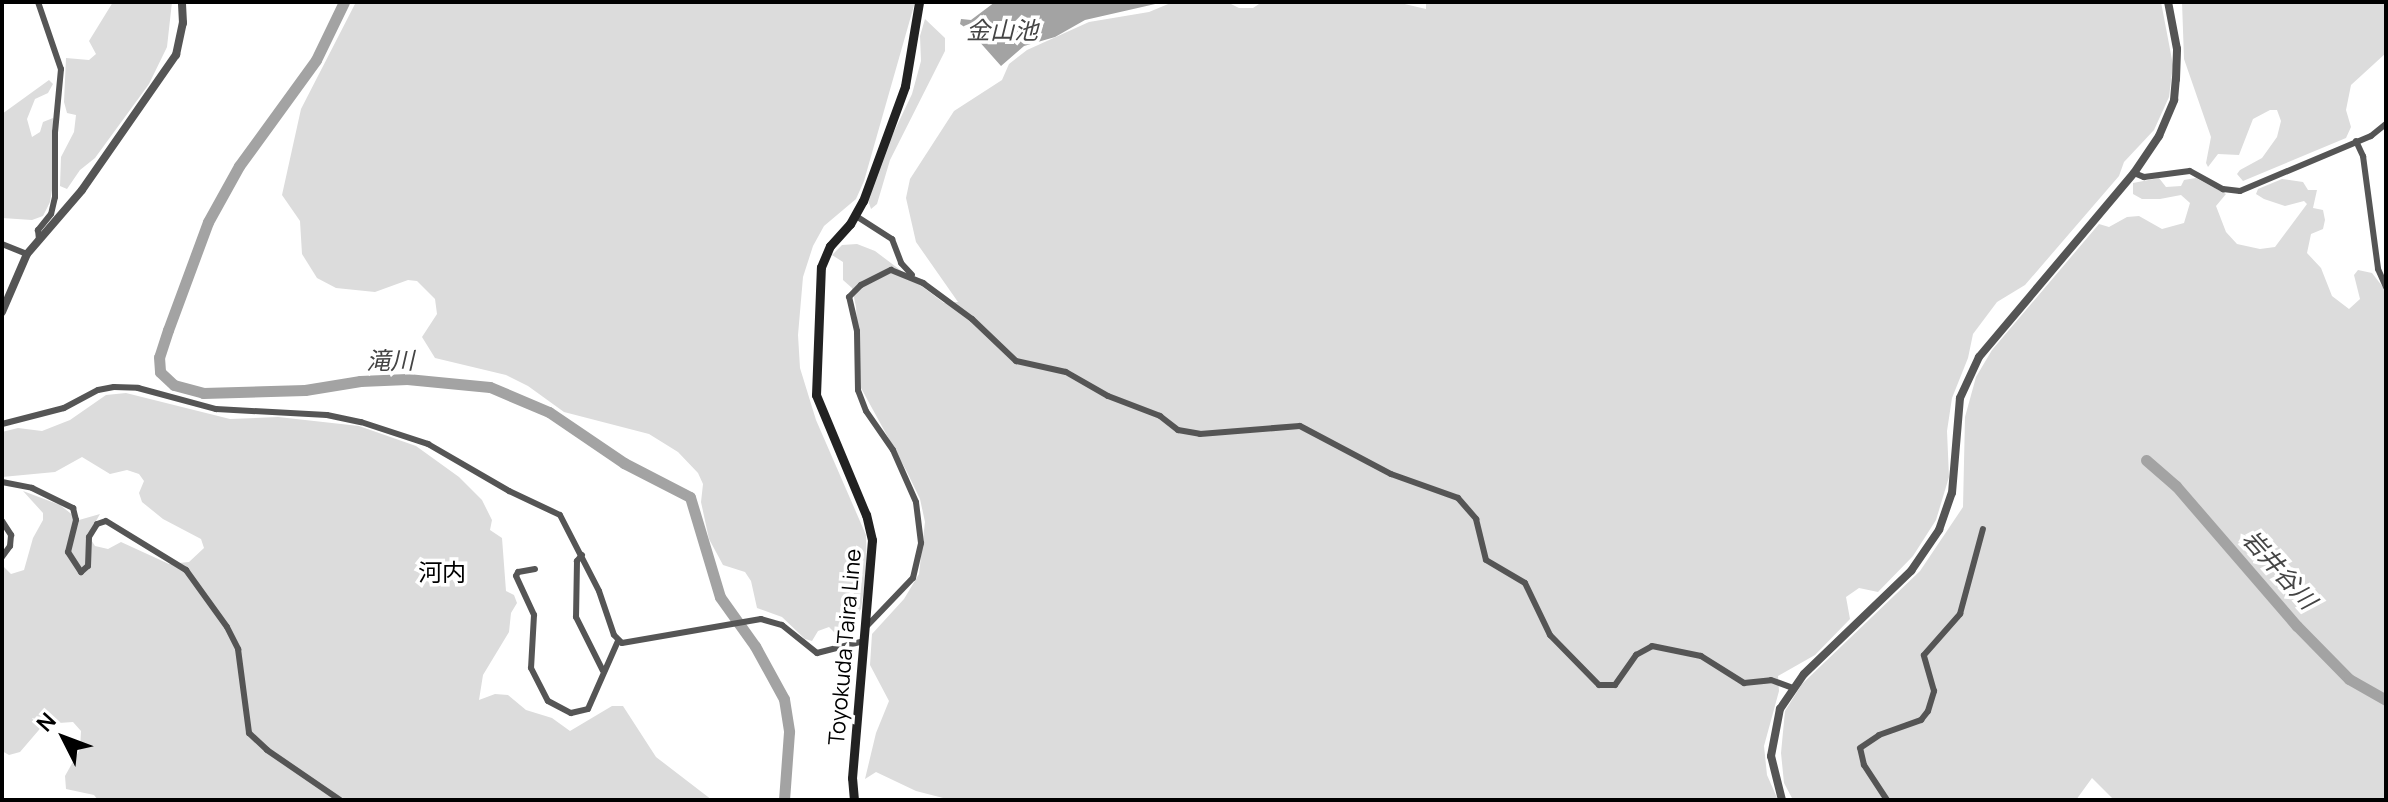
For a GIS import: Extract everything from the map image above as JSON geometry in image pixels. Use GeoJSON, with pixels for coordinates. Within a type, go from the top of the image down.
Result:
{"type":"FeatureCollection","features":[{"type":"Feature","properties":{"kind":"main road","name":"Toyokuda Taira Line"},"geometry":{"type":"LineString","coordinates":[[854,800],[852,778],[871,530],[814,385],[821,267],[830,246],[856,216],[905,86],[919,2]]}},
{"type":"Feature","properties":{"kind":"street"},"geometry":{"type":"LineString","coordinates":[[38,2],[61,69],[55,132],[55,197],[51,214],[38,230],[39,240]]}},
{"type":"Feature","properties":{"kind":"street"},"geometry":{"type":"LineString","coordinates":[[2,312],[27,254],[82,190],[168,70],[181,39],[182,2]]}},
{"type":"Feature","properties":{"kind":"street"},"geometry":{"type":"LineString","coordinates":[[1782,800],[1773,771],[1772,740],[1780,709],[1793,688],[1911,571],[1939,530],[1952,493],[1960,398],[1979,357],[2134,173],[2159,136],[2174,100],[2177,49],[2168,2]]}},
{"type":"Feature","properties":{"kind":"street"},"geometry":{"type":"LineString","coordinates":[[2134,173],[2144,177],[2190,171],[2223,189],[2240,191],[2378,132],[2386,124]]}},
{"type":"Feature","properties":{"kind":"street"},"geometry":{"type":"LineString","coordinates":[[2356,141],[2363,156],[2378,269],[2386,287]]}},
{"type":"Feature","properties":{"kind":"street"},"geometry":{"type":"LineString","coordinates":[[856,216],[892,239],[901,263],[915,278],[972,319],[1016,361],[1066,372],[1108,396],[1160,416],[1178,430],[1200,434],[1300,426],[1391,474],[1458,498],[1476,519],[1486,560],[1525,583],[1550,635],[1599,685],[1615,685],[1636,655],[1652,646],[1701,656],[1744,683],[1771,680],[1793,688]]}},
{"type":"Feature","properties":{"kind":"street"},"geometry":{"type":"LineString","coordinates":[[2,244],[27,254]]}},
{"type":"Feature","properties":{"kind":"street"},"geometry":{"type":"LineString","coordinates":[[865,628],[913,578],[921,535],[910,489],[858,390],[857,331],[849,297],[861,285],[891,270],[915,278]]}},
{"type":"Feature","properties":{"kind":"street"},"geometry":{"type":"LineString","coordinates":[[2,424],[64,408],[98,390],[138,388],[216,409],[327,415],[361,422],[428,444],[509,491],[556,512],[565,521],[618,641],[603,671],[593,703],[583,713],[571,713],[543,695],[531,668],[534,615],[516,576],[518,572],[535,569]]}},
{"type":"Feature","properties":{"kind":"street"},"geometry":{"type":"LineString","coordinates":[[2,482],[32,488],[73,508],[76,520],[68,552],[81,572],[88,566],[92,530],[106,521],[117,524],[152,553],[186,570],[227,627],[238,649],[249,733],[267,750],[340,800]]}},
{"type":"Feature","properties":{"kind":"street"},"geometry":{"type":"LineString","coordinates":[[2,521],[11,535],[10,546],[2,557]]}},
{"type":"Feature","properties":{"kind":"street"},"geometry":{"type":"LineString","coordinates":[[1887,800],[1864,765],[1860,748],[1879,735],[1921,720],[1928,711],[1934,691],[1924,655],[1960,614],[1983,529]]}},
{"type":"Feature","properties":{"kind":"street"},"geometry":{"type":"LineString","coordinates":[[582,555],[577,561],[576,617],[603,671]]}},
{"type":"Feature","properties":{"kind":"street"},"geometry":{"type":"LineString","coordinates":[[618,641],[628,643],[747,620],[776,622],[817,653],[864,641]]}},
{"type":"Feature","properties":{"kind":"shaded area"},"geometry":{"type":"Polygon","coordinates":[[[113,2],[172,2],[167,47],[149,84],[95,158],[80,170],[67,189],[60,186],[61,157],[74,132],[76,115],[67,113],[64,102],[66,58],[89,60],[96,54],[89,41],[113,2]]]}},
{"type":"Feature","properties":{"kind":"shaded area"},"geometry":{"type":"Polygon","coordinates":[[[356,2],[915,2],[864,181],[856,199],[824,226],[813,246],[803,277],[798,335],[800,368],[816,420],[866,535],[867,567],[861,609],[847,627],[835,633],[829,627],[818,631],[812,641],[805,639],[782,617],[757,608],[751,581],[745,572],[723,565],[709,539],[701,502],[703,484],[698,473],[678,452],[649,434],[564,412],[528,386],[506,375],[435,358],[422,337],[437,314],[435,299],[417,281],[408,280],[375,292],[336,288],[317,278],[302,254],[300,221],[282,195],[301,109],[356,2]]]}},
{"type":"Feature","properties":{"kind":"shaded area"},"geometry":{"type":"Polygon","coordinates":[[[1173,2],[1227,2],[1239,8],[1253,8],[1262,2],[1396,2],[1426,9],[1426,2],[2161,2],[2173,65],[2169,97],[2154,130],[2124,162],[2119,176],[2025,285],[1997,302],[1973,334],[1968,358],[1952,398],[1947,431],[1949,477],[1936,520],[1913,556],[1878,592],[1859,588],[1846,597],[1850,619],[1815,655],[1778,676],[1779,691],[1764,746],[1767,775],[1778,800],[951,800],[916,791],[876,772],[865,779],[876,733],[889,701],[870,665],[872,634],[904,599],[919,574],[925,522],[920,499],[861,388],[852,288],[843,280],[843,262],[832,255],[842,245],[857,244],[875,251],[944,303],[958,302],[916,242],[906,198],[910,179],[954,111],[1002,80],[1009,64],[1027,50],[1089,22],[1149,12],[1173,2]]]}},
{"type":"Feature","properties":{"kind":"shaded area"},"geometry":{"type":"Polygon","coordinates":[[[2182,2],[2386,2],[2386,53],[2351,85],[2346,110],[2351,127],[2346,138],[2243,181],[2237,174],[2240,170],[2262,158],[2277,137],[2281,121],[2277,110],[2270,110],[2253,119],[2239,155],[2218,154],[2208,167],[2211,137],[2184,59],[2182,2]]]}},
{"type":"Feature","properties":{"kind":"shaded area"},"geometry":{"type":"Polygon","coordinates":[[[925,19],[945,38],[945,51],[890,160],[877,204],[871,209],[868,200],[881,159],[912,94],[921,61],[920,36],[925,19]]]}},
{"type":"Feature","properties":{"kind":"shaded area"},"geometry":{"type":"Polygon","coordinates":[[[49,80],[53,84],[48,93],[35,99],[27,119],[32,137],[40,132],[43,122],[53,118],[54,178],[50,202],[43,216],[32,220],[2,218],[2,114],[49,80]]]}},
{"type":"Feature","properties":{"kind":"shaded area"},"geometry":{"type":"Polygon","coordinates":[[[2159,178],[2166,187],[2181,186],[2184,180],[2196,178],[2226,194],[2216,206],[2226,232],[2237,244],[2260,249],[2275,247],[2307,204],[2304,201],[2285,206],[2256,194],[2258,189],[2282,179],[2303,182],[2308,190],[2317,190],[2313,208],[2323,210],[2325,220],[2323,229],[2311,234],[2307,253],[2321,268],[2332,296],[2349,309],[2360,299],[2354,275],[2358,270],[2372,273],[2386,291],[2386,800],[2114,800],[2092,778],[2076,800],[1793,800],[1784,783],[1781,753],[1785,711],[1802,684],[1920,571],[1963,507],[1965,417],[1976,377],[1992,350],[2099,224],[2109,227],[2127,217],[2139,216],[2162,229],[2184,223],[2190,203],[2181,195],[2142,199],[2133,194],[2133,183],[2159,178]]]}},
{"type":"Feature","properties":{"kind":"shaded area"},"geometry":{"type":"Polygon","coordinates":[[[126,393],[230,419],[278,417],[359,426],[416,446],[459,477],[482,500],[492,520],[490,530],[502,538],[506,591],[514,595],[517,603],[511,613],[509,632],[483,675],[479,700],[495,694],[508,695],[526,710],[552,718],[570,731],[612,706],[623,706],[656,757],[712,800],[98,800],[94,795],[66,789],[65,776],[80,749],[81,731],[73,722],[44,724],[20,752],[9,755],[2,751],[2,565],[11,574],[24,570],[33,538],[43,520],[43,513],[23,491],[60,505],[79,520],[100,514],[88,535],[95,546],[108,549],[121,542],[169,564],[189,562],[204,548],[201,539],[163,519],[142,502],[139,493],[144,481],[139,474],[127,470],[110,474],[82,457],[55,472],[2,477],[2,432],[18,428],[42,431],[70,420],[106,395],[126,393]]]}},
{"type":"Feature","properties":{"kind":"water","name":"金山池"},"geometry":{"type":"Polygon","coordinates":[[[995,2],[1164,2],[1085,20],[1055,37],[1024,46],[1001,66],[960,24],[961,19],[971,20],[995,2]]]}},
{"type":"Feature","properties":{"kind":"waterway","name":"滝川"},"geometry":{"type":"LineString","coordinates":[[344,2],[316,60],[239,166],[208,222],[159,357],[160,372],[174,385],[203,393],[305,390],[360,381],[407,379],[490,387],[549,412],[624,463],[690,497],[720,597],[755,646],[784,699],[789,732],[784,800]]}},
{"type":"Feature","properties":{"kind":"waterway","name":"岩井谷川"},"geometry":{"type":"LineString","coordinates":[[2146,460],[2176,486],[2297,626],[2349,679],[2386,700]]}},
{"type":"Feature","properties":{"kind":"district","name":"河内"},"geometry":{"type":"Point","coordinates":[442,572]}}]}
